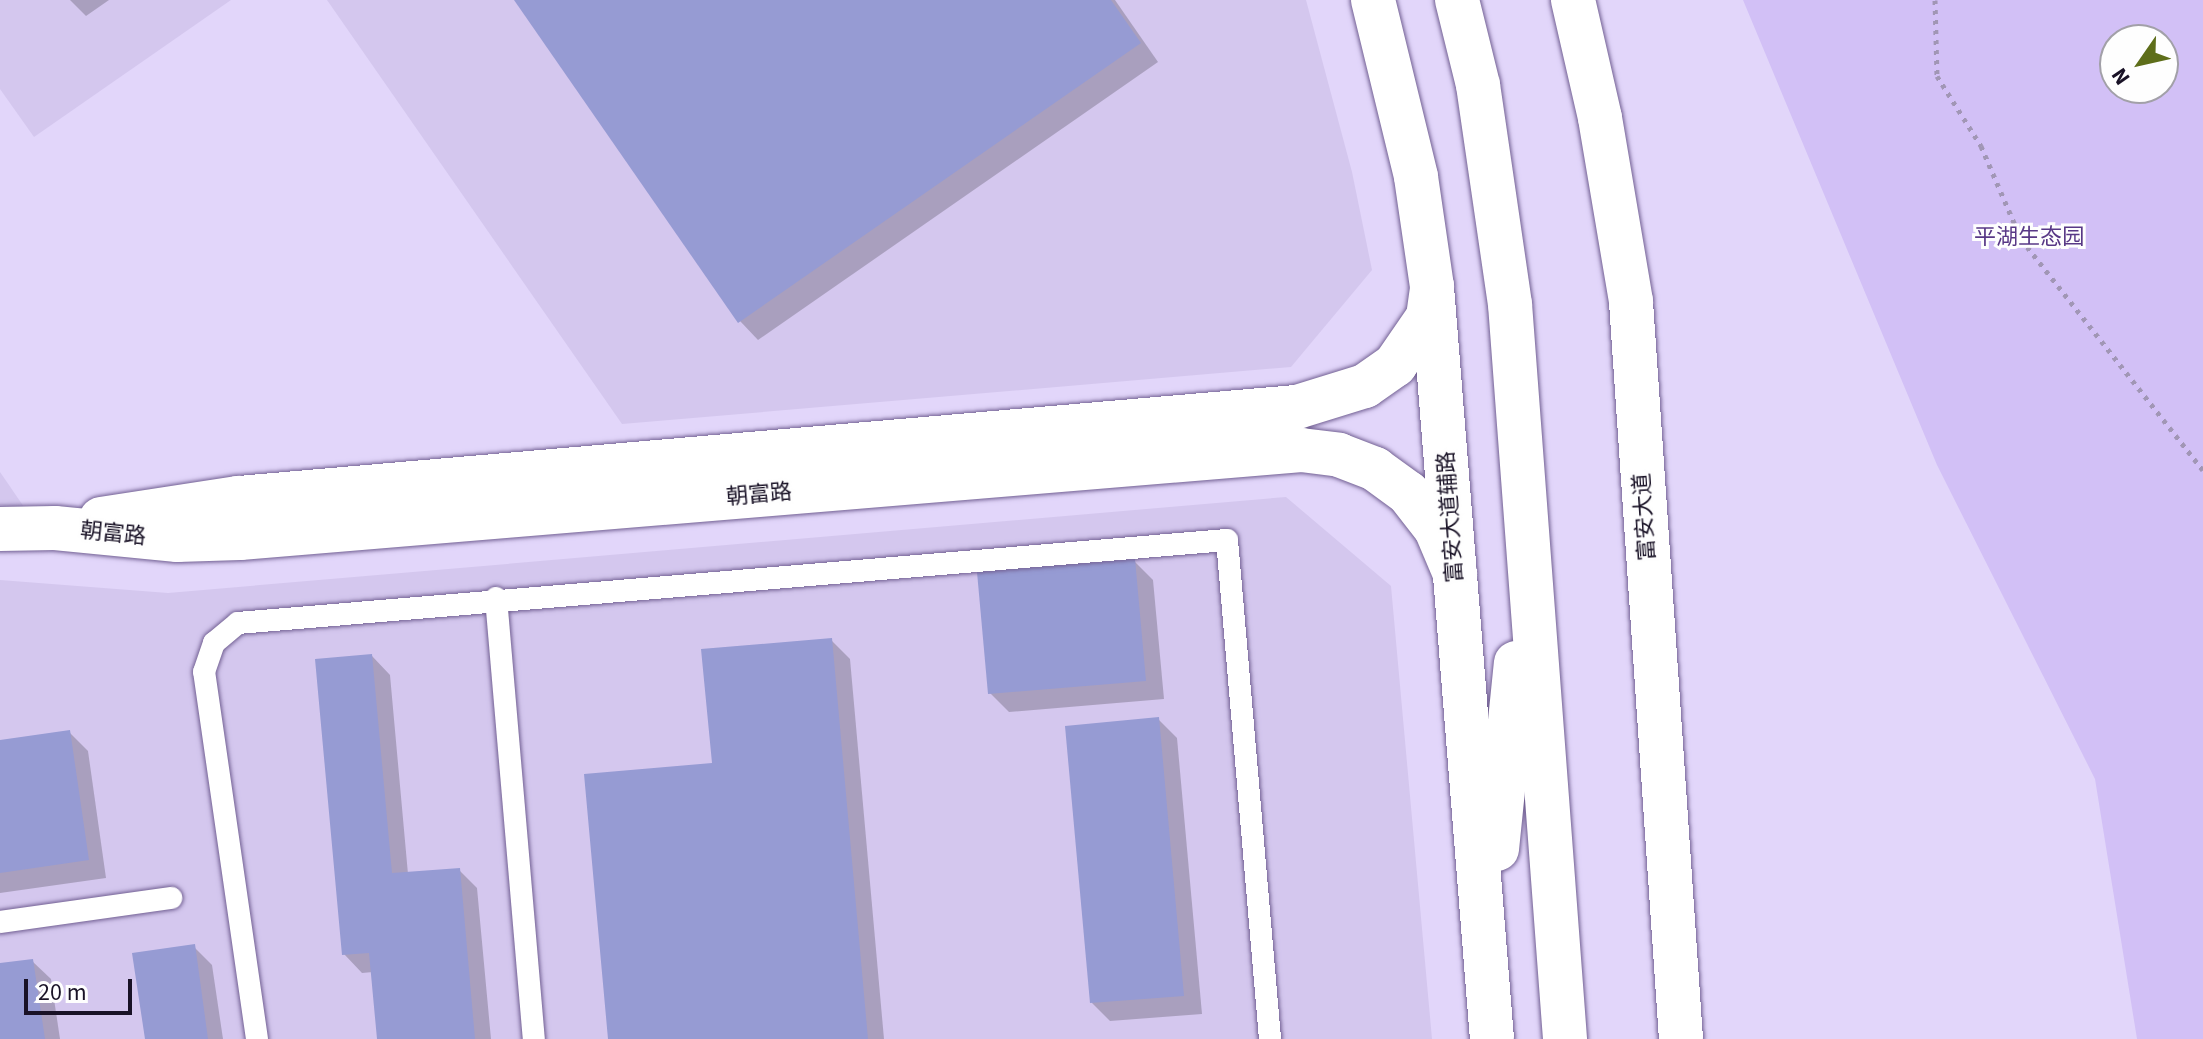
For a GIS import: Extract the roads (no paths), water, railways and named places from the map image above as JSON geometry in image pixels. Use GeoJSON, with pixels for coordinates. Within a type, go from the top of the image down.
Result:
{"type":"FeatureCollection","features":[{"type":"Feature","properties":{"kind":"main road","name":"富安大道辅路"},"geometry":{"type":"LineString","coordinates":[[1373,0],[1416,177],[1432,287],[1492,1039]]}},
{"type":"Feature","properties":{"kind":"main road"},"geometry":{"type":"LineString","coordinates":[[1457,0],[1478,85],[1496,193],[1528,545],[1565,1039]]}},
{"type":"Feature","properties":{"kind":"main road","name":"富安大道"},"geometry":{"type":"LineString","coordinates":[[1573,0],[1600,118],[1631,302],[1681,1039]]}},
{"type":"Feature","properties":{"kind":"main road","name":"朝富路"},"geometry":{"type":"LineString","coordinates":[[55,528],[239,498],[1297,407],[1365,386],[1395,365],[1428,317],[1432,287]]}},
{"type":"Feature","properties":{"kind":"main road","name":"朝富路"},"geometry":{"type":"LineString","coordinates":[[55,528],[177,540],[240,538],[1301,450],[1351,460],[1408,493],[1436,529],[1456,576]]}},
{"type":"Feature","properties":{"kind":"main road"},"geometry":{"type":"LineString","coordinates":[[0,529],[55,528]]}},
{"type":"Feature","properties":{"kind":"main road"},"geometry":{"type":"LineString","coordinates":[[1486,963],[1528,545]]}},
{"type":"Feature","properties":{"kind":"lane"},"geometry":{"type":"LineString","coordinates":[[257,1039],[204,672],[214,643],[224,631],[253,618],[1227,540],[1270,1039]]}},
{"type":"Feature","properties":{"kind":"lane"},"geometry":{"type":"LineString","coordinates":[[496,598],[534,1039]]}},
{"type":"Feature","properties":{"kind":"lane"},"geometry":{"type":"LineString","coordinates":[[0,922],[171,898]]}},
{"type":"Feature","properties":{"kind":"park label","name":"平湖生态园"},"geometry":{"type":"Point","coordinates":[2029,238]}}]}
